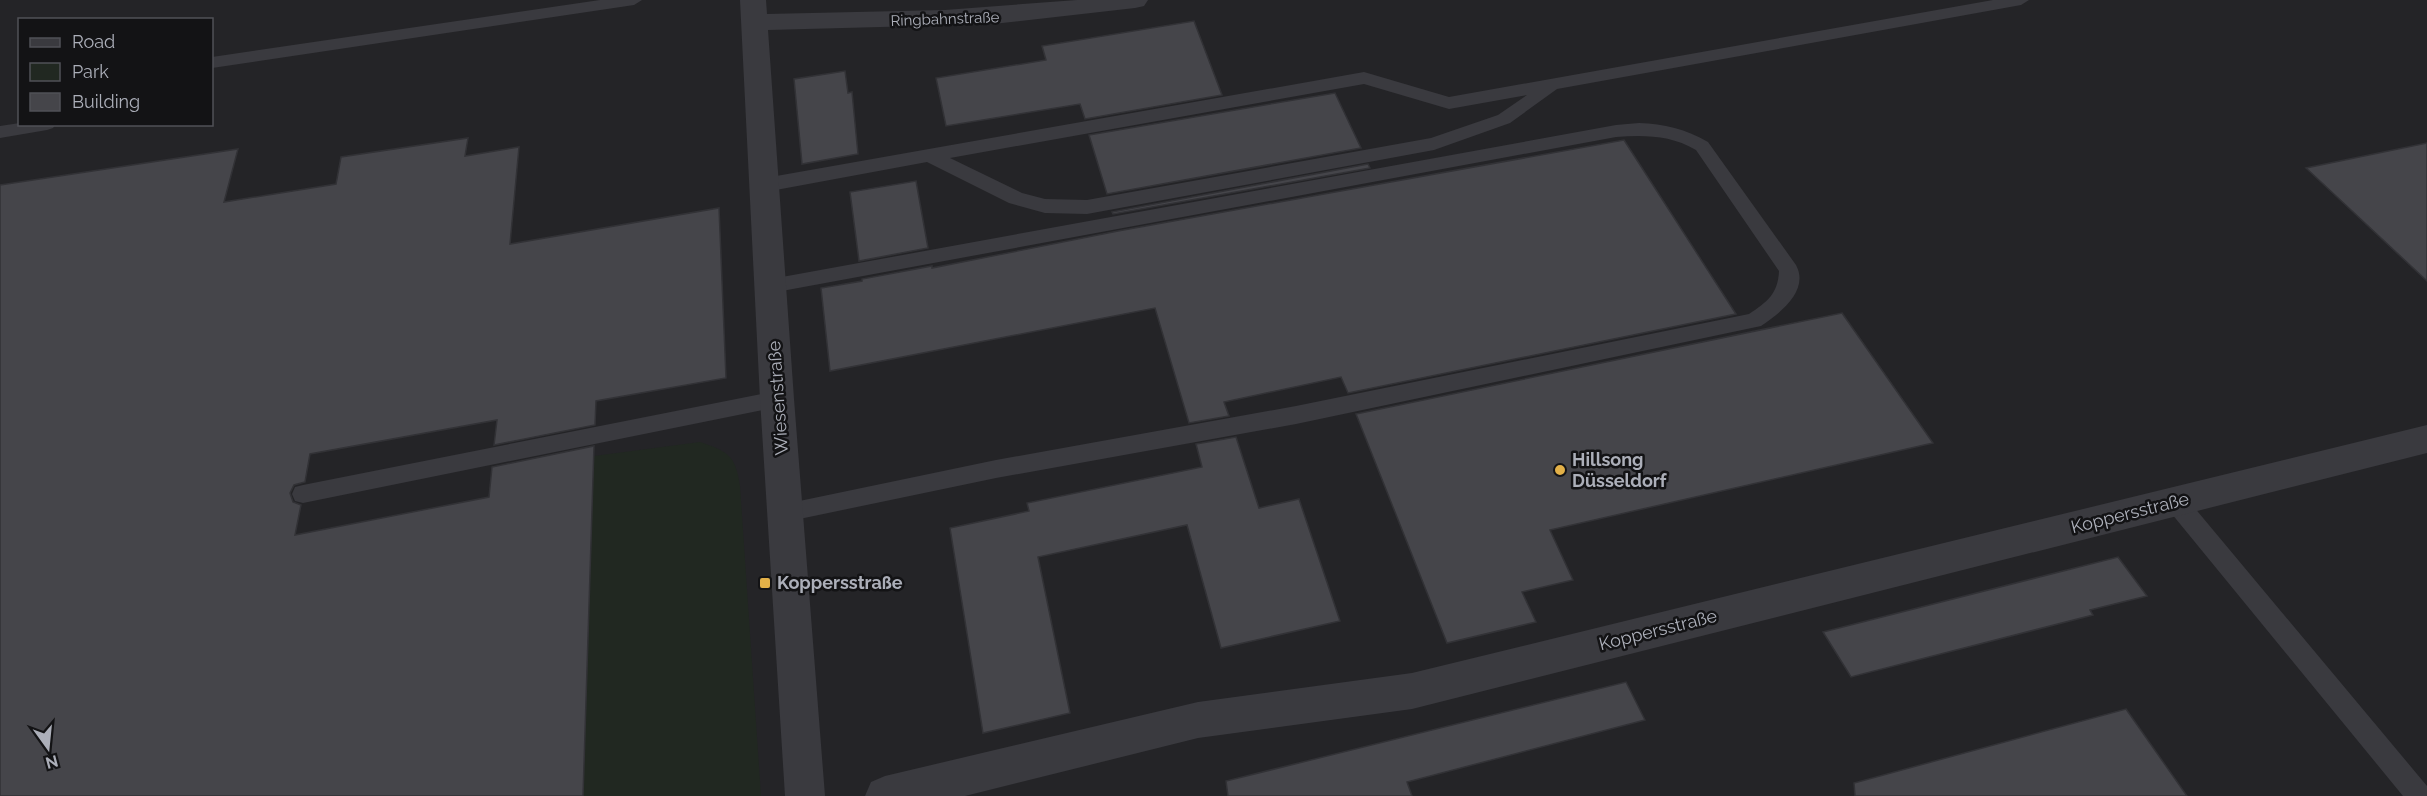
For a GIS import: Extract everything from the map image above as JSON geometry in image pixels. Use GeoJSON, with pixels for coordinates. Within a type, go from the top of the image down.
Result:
{"type":"FeatureCollection","features":[{"type":"Feature","properties":{"kind":"street","name":"Ringbahnstraße"},"geometry":{"type":"LineString","coordinates":[[754,11],[1014,16],[1069,11],[1135,0]]}},
{"type":"Feature","properties":{"kind":"street","name":"Wiesenstraße"},"geometry":{"type":"LineString","coordinates":[[754,11],[777,399],[805,796]]}},
{"type":"Feature","properties":{"kind":"street","name":"Koppersstraße"},"geometry":{"type":"LineString","coordinates":[[885,796],[1198,720],[1412,691],[2427,439]]}},
{"type":"Feature","properties":{"kind":"lane"},"geometry":{"type":"LineString","coordinates":[[213,63],[634,0]]}},
{"type":"Feature","properties":{"kind":"lane"},"geometry":{"type":"LineString","coordinates":[[765,185],[1364,78],[1449,103],[2021,0]]}},
{"type":"Feature","properties":{"kind":"lane"},"geometry":{"type":"LineString","coordinates":[[930,156],[1016,198],[1045,206],[1087,207],[1434,144],[1504,119],[1555,84]]}},
{"type":"Feature","properties":{"kind":"lane"},"geometry":{"type":"LineString","coordinates":[[0,132],[36,126]]}},
{"type":"Feature","properties":{"kind":"lane"},"geometry":{"type":"LineString","coordinates":[[771,286],[1592,135],[1646,128],[1689,137],[1702,146],[1789,270],[1789,287],[1779,304],[1754,321],[1296,415],[996,469],[785,513]]}},
{"type":"Feature","properties":{"kind":"lane"},"geometry":{"type":"LineString","coordinates":[[303,494],[777,399]]}},
{"type":"Feature","properties":{"kind":"lane"},"geometry":{"type":"LineString","coordinates":[[2175,501],[2419,796]]}},
{"type":"Feature","properties":{"kind":"shaded area"},"geometry":{"type":"Polygon","coordinates":[[[0,0],[2427,0],[2427,796],[0,796],[0,0]]]}},
{"type":"Feature","properties":{"kind":"green space"},"geometry":{"type":"Polygon","coordinates":[[[700,442],[729,456],[736,467],[740,486],[761,796],[582,796],[594,456],[700,442]]]}},
{"type":"Feature","properties":{"kind":"building"},"geometry":{"type":"Polygon","coordinates":[[[1194,21],[1222,95],[1085,119],[1080,104],[946,126],[936,78],[1046,60],[1042,46],[1194,21]]]}},
{"type":"Feature","properties":{"kind":"building"},"geometry":{"type":"Polygon","coordinates":[[[845,71],[848,93],[852,92],[858,154],[802,164],[794,79],[845,71]]]}},
{"type":"Feature","properties":{"kind":"building"},"geometry":{"type":"Polygon","coordinates":[[[1335,93],[1361,148],[1107,194],[1089,135],[1335,93]]]}},
{"type":"Feature","properties":{"kind":"building"},"geometry":{"type":"Polygon","coordinates":[[[468,138],[465,156],[519,147],[510,244],[719,208],[726,378],[596,401],[595,425],[494,445],[497,420],[310,454],[305,482],[294,485],[290,493],[293,502],[301,505],[295,535],[489,497],[492,467],[594,446],[583,796],[0,796],[0,185],[238,149],[224,202],[336,184],[341,157],[468,138]]]}},
{"type":"Feature","properties":{"kind":"building"},"geometry":{"type":"Polygon","coordinates":[[[1624,140],[1736,314],[1348,393],[1341,377],[1224,402],[1229,416],[1189,423],[1155,308],[830,371],[821,288],[1118,231],[1624,140]]]}},
{"type":"Feature","properties":{"kind":"building"},"geometry":{"type":"Polygon","coordinates":[[[2427,143],[2427,281],[2306,168],[2427,143]]]}},
{"type":"Feature","properties":{"kind":"building"},"geometry":{"type":"Polygon","coordinates":[[[1368,164],[1370,168],[1113,214],[1112,212],[1368,164]]]}},
{"type":"Feature","properties":{"kind":"building"},"geometry":{"type":"Polygon","coordinates":[[[916,181],[928,248],[859,261],[850,192],[916,181]]]}},
{"type":"Feature","properties":{"kind":"building"},"geometry":{"type":"Polygon","coordinates":[[[1842,313],[1933,443],[1550,530],[1573,580],[1522,592],[1536,622],[1447,643],[1356,414],[1842,313]]]}},
{"type":"Feature","properties":{"kind":"building"},"geometry":{"type":"Polygon","coordinates":[[[1236,437],[1259,508],[1299,499],[1340,621],[1221,648],[1187,525],[1038,557],[1070,713],[983,733],[950,528],[1029,511],[1027,503],[1202,467],[1196,444],[1236,437]]]}},
{"type":"Feature","properties":{"kind":"building"},"geometry":{"type":"Polygon","coordinates":[[[2118,557],[2147,596],[2090,610],[2093,615],[1851,677],[1823,632],[2118,557]]]}},
{"type":"Feature","properties":{"kind":"building"},"geometry":{"type":"Polygon","coordinates":[[[1626,682],[1645,720],[1407,782],[1412,796],[1228,796],[1226,781],[1626,682]]]}},
{"type":"Feature","properties":{"kind":"building"},"geometry":{"type":"Polygon","coordinates":[[[2126,709],[2187,796],[1855,796],[1854,783],[2126,709]]]}},
{"type":"Feature","properties":{"kind":"place","name":"Hillsong Düsseldorf"},"geometry":{"type":"Point","coordinates":[1560,470]}},
{"type":"Feature","properties":{"kind":"place","name":"Koppersstraße"},"geometry":{"type":"Point","coordinates":[765,583]}}]}
